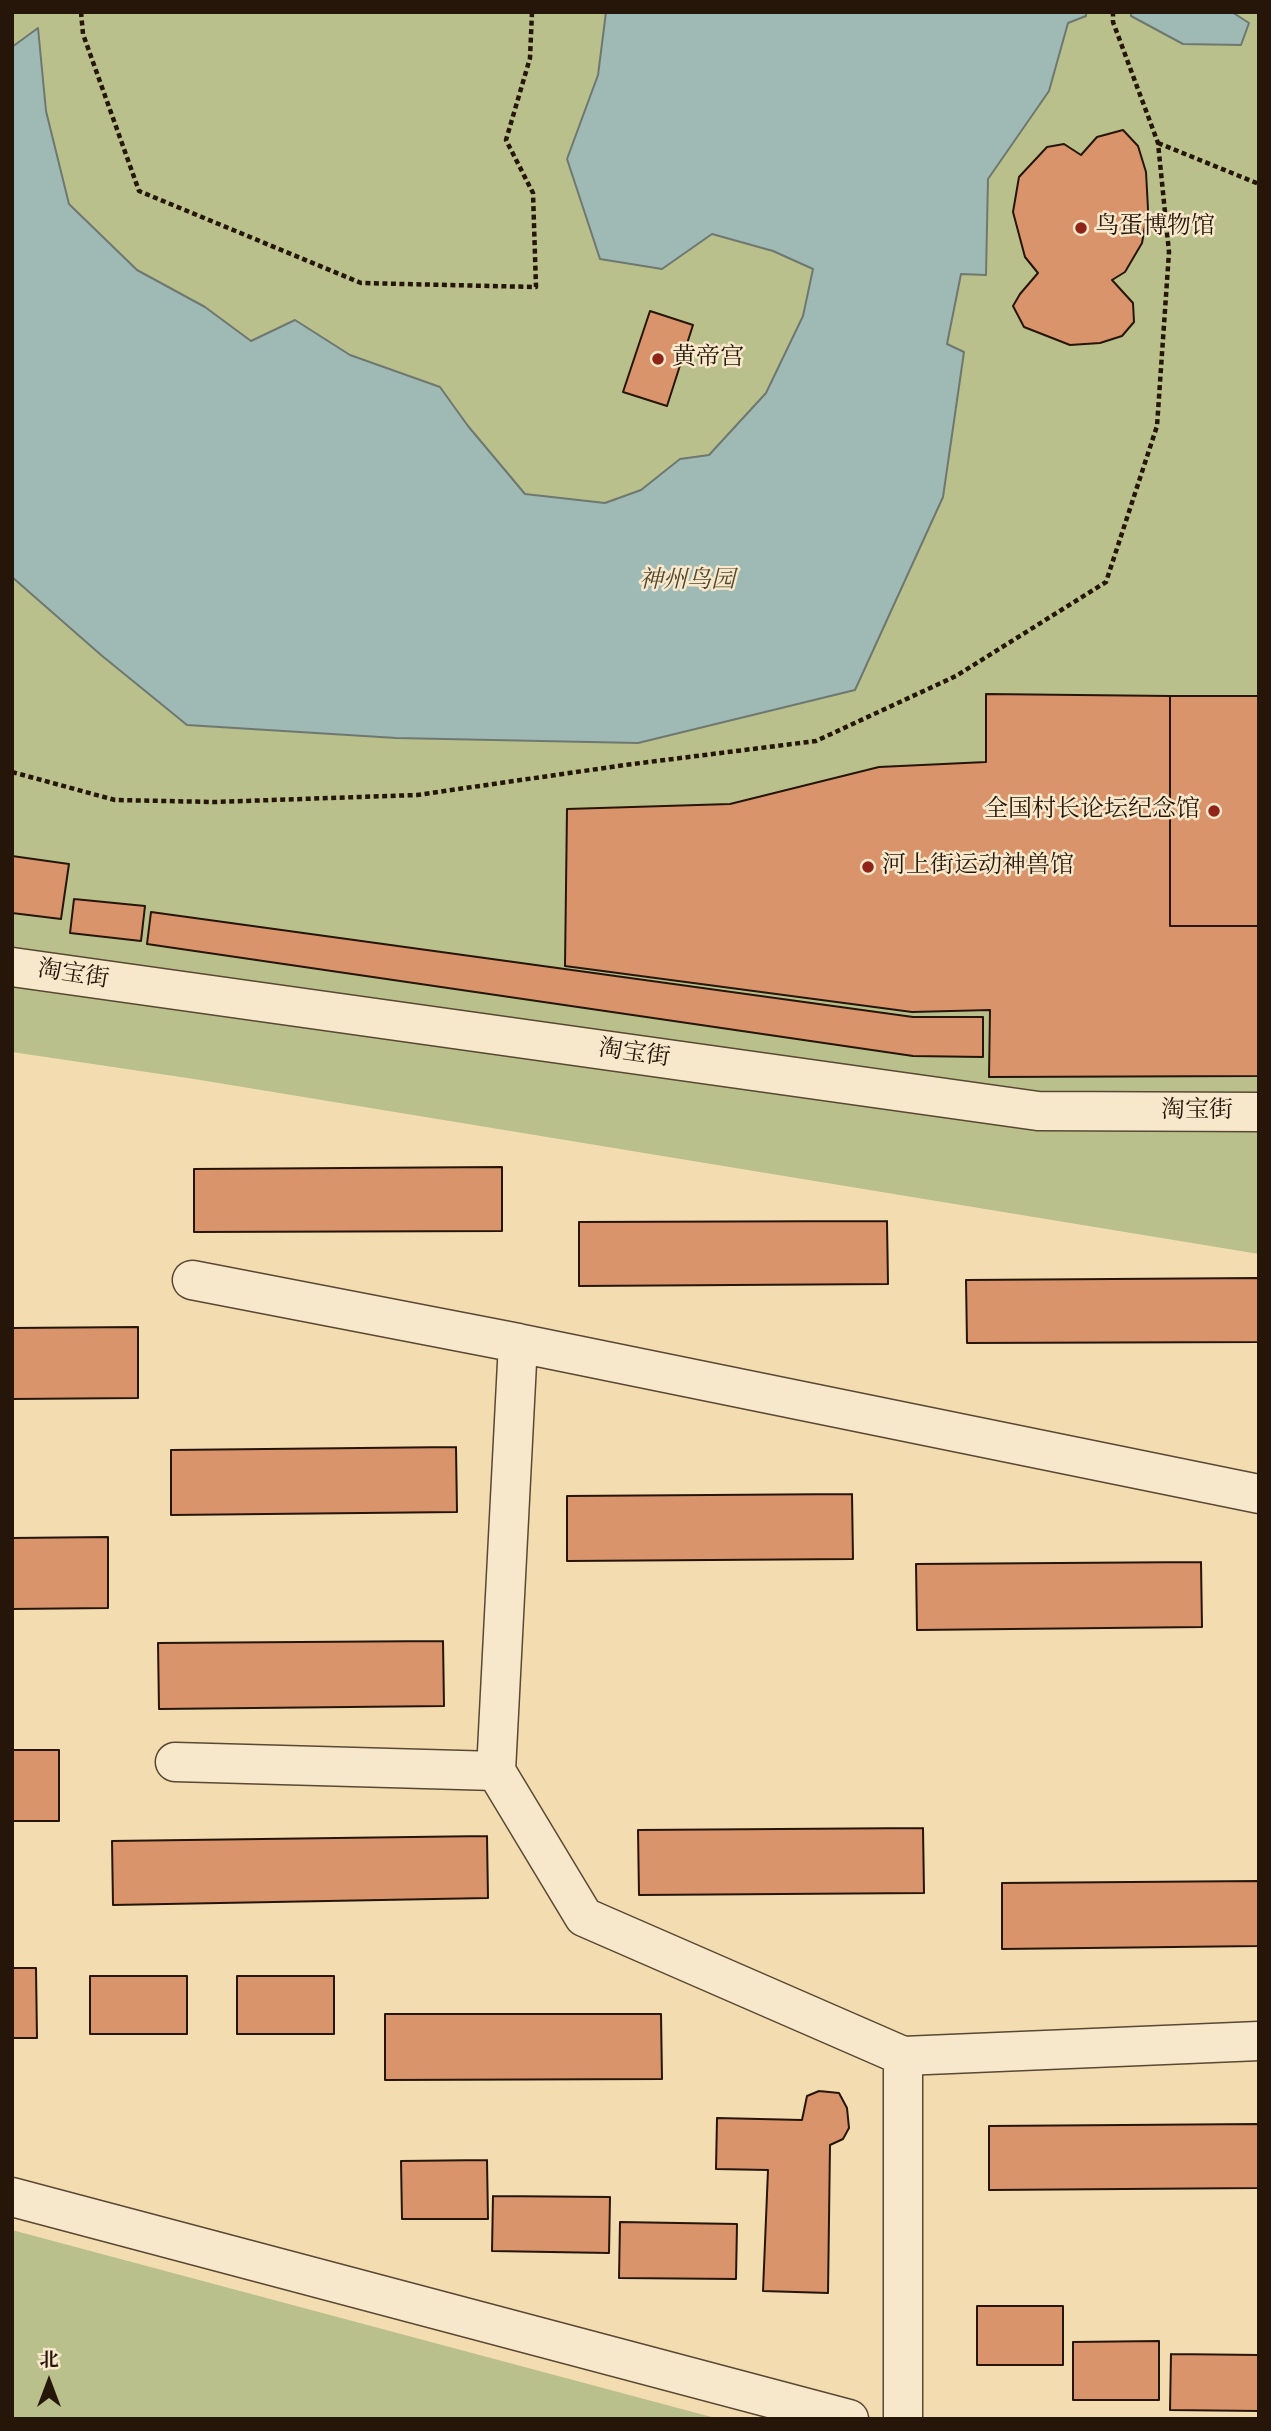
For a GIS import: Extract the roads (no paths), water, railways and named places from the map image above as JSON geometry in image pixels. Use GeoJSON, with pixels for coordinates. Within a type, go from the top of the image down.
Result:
{"type":"FeatureCollection","features":[{"type":"Feature","properties":{"kind":"street","name":"淘宝街"},"geometry":{"type":"LineString","coordinates":[[12,967],[1038,1111],[1259,1112]]}},
{"type":"Feature","properties":{"kind":"street"},"geometry":{"type":"LineString","coordinates":[[192,1280],[517,1342],[1259,1494]]}},
{"type":"Feature","properties":{"kind":"street"},"geometry":{"type":"LineString","coordinates":[[517,1342],[496,1771],[584,1917],[903,2056],[1259,2041]]}},
{"type":"Feature","properties":{"kind":"street"},"geometry":{"type":"LineString","coordinates":[[175,1762],[496,1771]]}},
{"type":"Feature","properties":{"kind":"street"},"geometry":{"type":"LineString","coordinates":[[903,2056],[903,2419]]}},
{"type":"Feature","properties":{"kind":"street"},"geometry":{"type":"LineString","coordinates":[[12,2197],[849,2419]]}},
{"type":"Feature","properties":{"kind":"water"},"geometry":{"type":"Polygon","coordinates":[[[606,12],[1086,12],[1086,16],[1068,23],[1049,91],[988,179],[986,275],[961,274],[947,344],[964,352],[943,497],[855,690],[638,743],[396,738],[187,725],[12,577],[12,47],[38,28],[46,111],[69,204],[137,270],[205,307],[251,341],[295,320],[350,355],[440,387],[468,426],[525,494],[605,503],[641,490],[680,459],[709,455],[766,393],[803,316],[813,269],[773,251],[712,234],[662,269],[600,259],[567,159],[598,75],[606,12]]]}},
{"type":"Feature","properties":{"kind":"water"},"geometry":{"type":"Polygon","coordinates":[[[1131,12],[1232,12],[1249,23],[1241,45],[1183,44],[1131,16],[1131,12]]]}},
{"type":"Feature","properties":{"kind":"place","name":"鸟蛋博物馆"},"geometry":{"type":"Point","coordinates":[1081,228]}},
{"type":"Feature","properties":{"kind":"place","name":"黄帝宫"},"geometry":{"type":"Point","coordinates":[658,359]}},
{"type":"Feature","properties":{"kind":"place","name":"全国村长论坛纪念馆"},"geometry":{"type":"Point","coordinates":[1214,811]}},
{"type":"Feature","properties":{"kind":"place","name":"河上街运动神兽馆"},"geometry":{"type":"Point","coordinates":[868,867]}},
{"type":"Feature","properties":{"kind":"park label","name":"神州鸟园"},"geometry":{"type":"Point","coordinates":[687,582]}}]}
